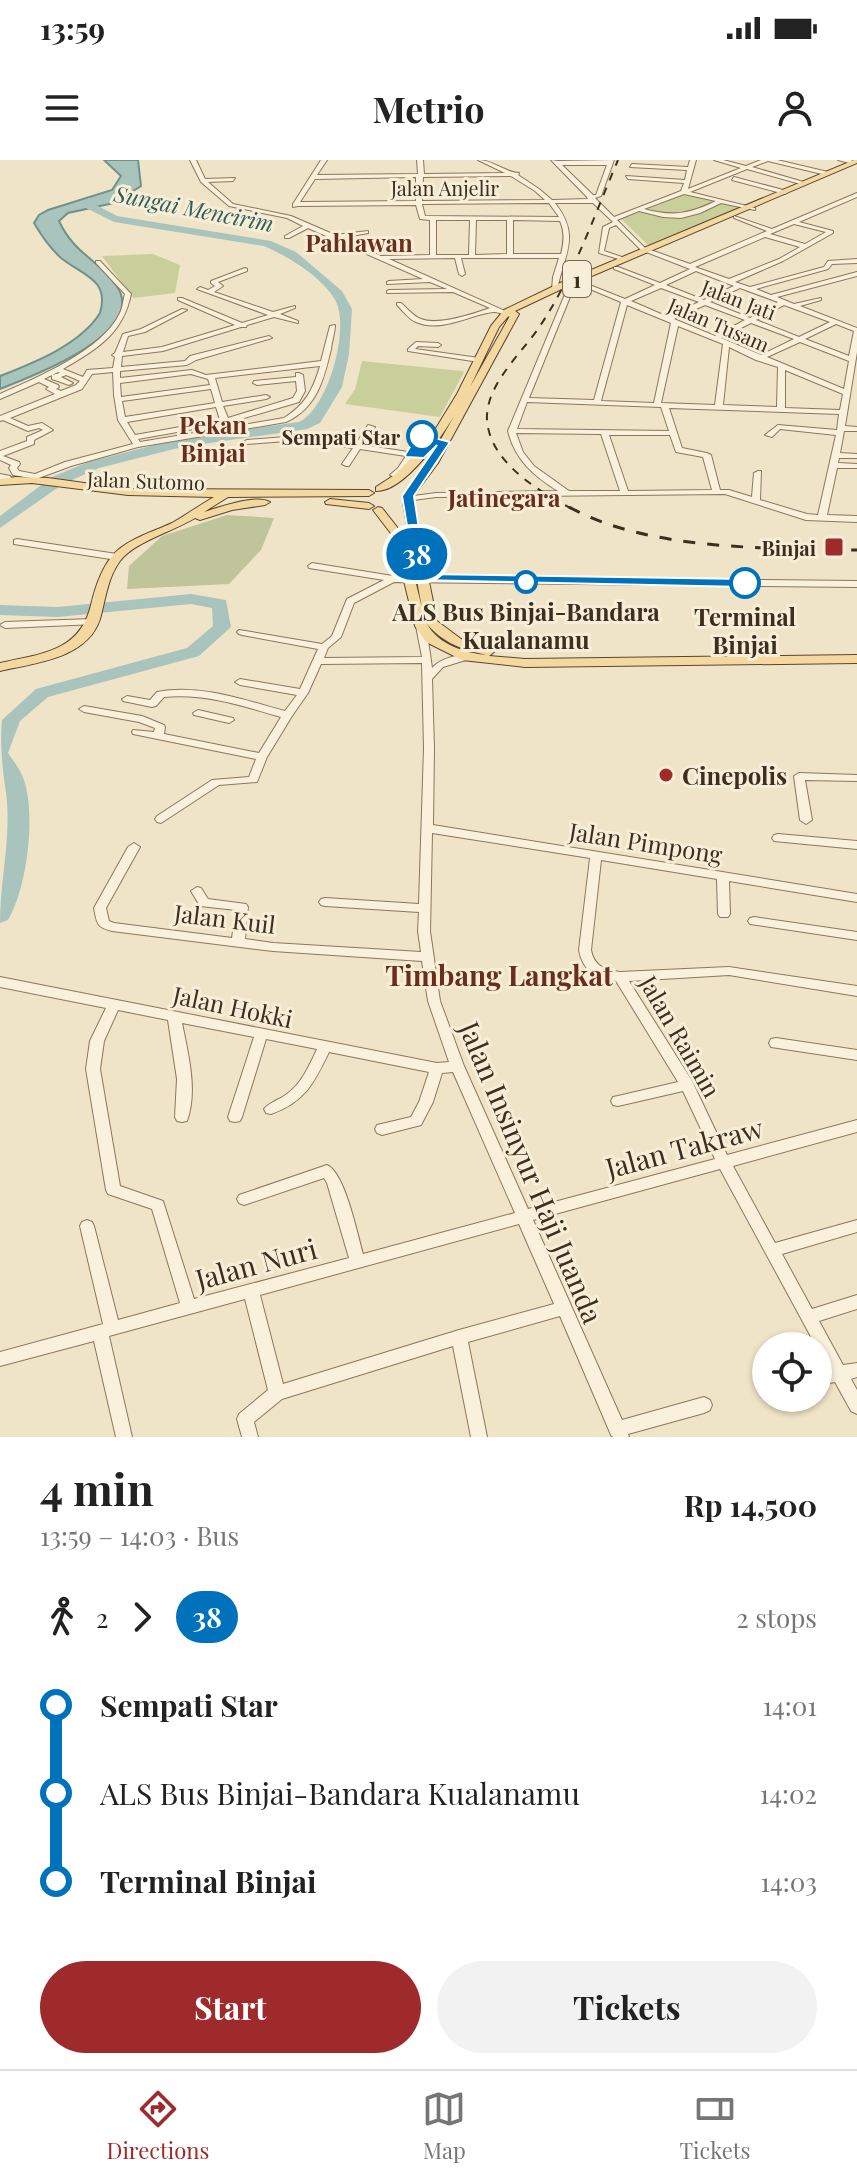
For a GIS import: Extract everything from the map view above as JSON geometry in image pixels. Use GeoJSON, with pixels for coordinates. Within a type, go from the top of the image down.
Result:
{"type":"FeatureCollection","features":[{"type":"Feature","properties":{"kind":"main road","name":"1"},"geometry":{"type":"LineString","coordinates":[[374,491],[404,474],[479,360],[495,326],[510,314],[625,259],[736,217],[804,183],[856,162]]}},
{"type":"Feature","properties":{"kind":"main road","name":"1"},"geometry":{"type":"LineString","coordinates":[[510,314],[856,162]]}},
{"type":"Feature","properties":{"kind":"main road"},"geometry":{"type":"LineString","coordinates":[[510,314],[444,442],[403,503],[421,626],[430,639],[466,657],[525,663],[857,651]]}},
{"type":"Feature","properties":{"kind":"main road"},"geometry":{"type":"LineString","coordinates":[[426,439],[444,442]]}},
{"type":"Feature","properties":{"kind":"main road"},"geometry":{"type":"LineString","coordinates":[[5,478],[40,479],[85,490]]}},
{"type":"Feature","properties":{"kind":"main road"},"geometry":{"type":"LineString","coordinates":[[0,489],[28,486],[85,490]]}},
{"type":"Feature","properties":{"kind":"main road","name":"Jalan Sutomo"},"geometry":{"type":"LineString","coordinates":[[85,490],[164,496]]}},
{"type":"Feature","properties":{"kind":"main road","name":"Jalan Sutomo"},"geometry":{"type":"LineString","coordinates":[[85,490],[222,497],[286,497],[397,490],[403,503],[374,508],[286,497],[248,503],[178,524]]}},
{"type":"Feature","properties":{"kind":"main road"},"geometry":{"type":"LineString","coordinates":[[374,491],[364,501],[398,536],[431,622],[440,633],[475,649],[505,655],[857,659]]}},
{"type":"Feature","properties":{"kind":"main road"},"geometry":{"type":"LineString","coordinates":[[0,667],[55,654],[87,634],[97,597],[117,557],[131,546],[178,524],[222,497]]}},
{"type":"Feature","properties":{"kind":"street"},"geometry":{"type":"LineString","coordinates":[[192,160],[203,181],[231,205],[289,217],[510,314]]}},
{"type":"Feature","properties":{"kind":"street"},"geometry":{"type":"LineString","coordinates":[[289,217],[324,160]]}},
{"type":"Feature","properties":{"kind":"street"},"geometry":{"type":"LineString","coordinates":[[420,160],[420,217],[562,219]]}},
{"type":"Feature","properties":{"kind":"street"},"geometry":{"type":"LineString","coordinates":[[481,160],[517,174],[550,202],[567,225],[555,290]]}},
{"type":"Feature","properties":{"kind":"street"},"geometry":{"type":"LineString","coordinates":[[684,192],[693,160]]}},
{"type":"Feature","properties":{"kind":"street"},"geometry":{"type":"LineString","coordinates":[[717,160],[804,183]]}},
{"type":"Feature","properties":{"kind":"street"},"geometry":{"type":"LineString","coordinates":[[625,259],[601,252],[606,227],[639,209],[768,160],[826,173]]}},
{"type":"Feature","properties":{"kind":"street"},"geometry":{"type":"LineString","coordinates":[[841,160],[856,162]]}},
{"type":"Feature","properties":{"kind":"street"},"geometry":{"type":"LineString","coordinates":[[556,162],[610,161],[598,196],[592,200]]}},
{"type":"Feature","properties":{"kind":"street"},"geometry":{"type":"LineString","coordinates":[[556,162],[592,200],[650,251],[857,330],[854,361],[822,518]]}},
{"type":"Feature","properties":{"kind":"street"},"geometry":{"type":"LineString","coordinates":[[632,166],[690,169]]}},
{"type":"Feature","properties":{"kind":"street"},"geometry":{"type":"LineString","coordinates":[[313,177],[517,174]]}},
{"type":"Feature","properties":{"kind":"street"},"geometry":{"type":"LineString","coordinates":[[628,177],[687,182]]}},
{"type":"Feature","properties":{"kind":"street"},"geometry":{"type":"LineString","coordinates":[[203,181],[233,179]]}},
{"type":"Feature","properties":{"kind":"street"},"geometry":{"type":"LineString","coordinates":[[734,179],[785,192]]}},
{"type":"Feature","properties":{"kind":"street"},"geometry":{"type":"LineString","coordinates":[[684,192],[750,209]]}},
{"type":"Feature","properties":{"kind":"street"},"geometry":{"type":"LineString","coordinates":[[597,403],[624,302],[768,233],[857,195]]}},
{"type":"Feature","properties":{"kind":"street","name":"Jalan Anjelir"},"geometry":{"type":"LineString","coordinates":[[296,204],[592,200]]}},
{"type":"Feature","properties":{"kind":"street"},"geometry":{"type":"LineString","coordinates":[[639,209],[672,217],[688,217],[719,202]]}},
{"type":"Feature","properties":{"kind":"street"},"geometry":{"type":"LineString","coordinates":[[736,217],[805,246]]}},
{"type":"Feature","properties":{"kind":"street"},"geometry":{"type":"LineString","coordinates":[[433,219],[433,257]]}},
{"type":"Feature","properties":{"kind":"street"},"geometry":{"type":"LineString","coordinates":[[472,256],[473,219]]}},
{"type":"Feature","properties":{"kind":"street"},"geometry":{"type":"LineString","coordinates":[[510,219],[510,256]]}},
{"type":"Feature","properties":{"kind":"street"},"geometry":{"type":"LineString","coordinates":[[728,282],[781,260],[831,232],[792,222]]}},
{"type":"Feature","properties":{"kind":"street"},"geometry":{"type":"LineString","coordinates":[[287,237],[307,226]]}},
{"type":"Feature","properties":{"kind":"street"},"geometry":{"type":"LineString","coordinates":[[334,237],[366,232]]}},
{"type":"Feature","properties":{"kind":"street"},"geometry":{"type":"LineString","coordinates":[[378,257],[563,256]]}},
{"type":"Feature","properties":{"kind":"street"},"geometry":{"type":"LineString","coordinates":[[458,257],[462,274]]}},
{"type":"Feature","properties":{"kind":"street"},"geometry":{"type":"LineString","coordinates":[[749,290],[826,268],[830,262],[857,261]]}},
{"type":"Feature","properties":{"kind":"street"},"geometry":{"type":"LineString","coordinates":[[0,397],[38,387],[78,359],[122,319],[128,310],[128,294],[98,262]]}},
{"type":"Feature","properties":{"kind":"street","name":"Jalan Jati"},"geometry":{"type":"LineString","coordinates":[[616,268],[854,361]]}},
{"type":"Feature","properties":{"kind":"street"},"geometry":{"type":"LineString","coordinates":[[245,270],[213,282],[220,286],[204,290],[296,322]]}},
{"type":"Feature","properties":{"kind":"street"},"geometry":{"type":"LineString","coordinates":[[770,298],[857,274]]}},
{"type":"Feature","properties":{"kind":"street"},"geometry":{"type":"LineString","coordinates":[[389,283],[429,280]]}},
{"type":"Feature","properties":{"kind":"street"},"geometry":{"type":"LineString","coordinates":[[566,494],[541,477],[521,457],[512,431],[576,285]]}},
{"type":"Feature","properties":{"kind":"street","name":"Jalan Tusam"},"geometry":{"type":"LineString","coordinates":[[576,285],[848,393]]}},
{"type":"Feature","properties":{"kind":"street"},"geometry":{"type":"LineString","coordinates":[[717,492],[707,455],[680,451],[661,405],[671,321],[739,286]]}},
{"type":"Feature","properties":{"kind":"street"},"geometry":{"type":"LineString","coordinates":[[389,292],[456,291]]}},
{"type":"Feature","properties":{"kind":"street"},"geometry":{"type":"LineString","coordinates":[[180,299],[244,326]]}},
{"type":"Feature","properties":{"kind":"street"},"geometry":{"type":"LineString","coordinates":[[794,306],[819,299]]}},
{"type":"Feature","properties":{"kind":"street"},"geometry":{"type":"LineString","coordinates":[[715,339],[784,302]]}},
{"type":"Feature","properties":{"kind":"street"},"geometry":{"type":"LineString","coordinates":[[399,304],[417,319],[428,322],[469,316],[494,307]]}},
{"type":"Feature","properties":{"kind":"street"},"geometry":{"type":"LineString","coordinates":[[116,355],[163,349],[244,326],[293,307]]}},
{"type":"Feature","properties":{"kind":"street"},"geometry":{"type":"LineString","coordinates":[[136,441],[123,420],[116,381],[116,355],[125,335],[143,331],[184,310]]}},
{"type":"Feature","properties":{"kind":"street"},"geometry":{"type":"LineString","coordinates":[[122,319],[143,331]]}},
{"type":"Feature","properties":{"kind":"street"},"geometry":{"type":"LineString","coordinates":[[759,358],[836,322]]}},
{"type":"Feature","properties":{"kind":"street"},"geometry":{"type":"LineString","coordinates":[[136,441],[286,420],[302,412],[316,395],[333,326]]}},
{"type":"Feature","properties":{"kind":"street"},"geometry":{"type":"LineString","coordinates":[[2,418],[79,387],[90,372],[187,363],[193,358],[269,338]]}},
{"type":"Feature","properties":{"kind":"street"},"geometry":{"type":"LineString","coordinates":[[438,345],[416,344],[410,350],[479,360]]}},
{"type":"Feature","properties":{"kind":"street"},"geometry":{"type":"LineString","coordinates":[[719,407],[726,344]]}},
{"type":"Feature","properties":{"kind":"street"},"geometry":{"type":"LineString","coordinates":[[116,381],[192,372],[201,377],[211,377],[325,363]]}},
{"type":"Feature","properties":{"kind":"street"},"geometry":{"type":"LineString","coordinates":[[781,367],[781,409]]}},
{"type":"Feature","properties":{"kind":"street"},"geometry":{"type":"LineString","coordinates":[[55,374],[67,372],[84,380]]}},
{"type":"Feature","properties":{"kind":"street"},"geometry":{"type":"LineString","coordinates":[[55,374],[69,383]]}},
{"type":"Feature","properties":{"kind":"street"},"geometry":{"type":"LineString","coordinates":[[211,377],[223,419],[227,421]]}},
{"type":"Feature","properties":{"kind":"street"},"geometry":{"type":"LineString","coordinates":[[5,478],[36,477],[136,441],[289,404],[300,396],[299,377],[257,383]]}},
{"type":"Feature","properties":{"kind":"street"},"geometry":{"type":"LineString","coordinates":[[38,387],[61,394]]}},
{"type":"Feature","properties":{"kind":"street"},"geometry":{"type":"LineString","coordinates":[[120,399],[212,387]]}},
{"type":"Feature","properties":{"kind":"street"},"geometry":{"type":"LineString","coordinates":[[123,420],[266,397]]}},
{"type":"Feature","properties":{"kind":"street"},"geometry":{"type":"LineString","coordinates":[[524,400],[844,412]]}},
{"type":"Feature","properties":{"kind":"street"},"geometry":{"type":"LineString","coordinates":[[0,455],[31,442],[49,430],[39,425],[28,429],[2,418]]}},
{"type":"Feature","properties":{"kind":"street"},"geometry":{"type":"LineString","coordinates":[[346,464],[371,427]]}},
{"type":"Feature","properties":{"kind":"street"},"geometry":{"type":"LineString","coordinates":[[769,435],[778,427],[857,429]]}},
{"type":"Feature","properties":{"kind":"street"},"geometry":{"type":"LineString","coordinates":[[512,431],[671,433]]}},
{"type":"Feature","properties":{"kind":"street"},"geometry":{"type":"LineString","coordinates":[[604,432],[625,493]]}},
{"type":"Feature","properties":{"kind":"street"},"geometry":{"type":"LineString","coordinates":[[247,442],[299,438],[415,455]]}},
{"type":"Feature","properties":{"kind":"street"},"geometry":{"type":"LineString","coordinates":[[0,455],[16,464],[5,478]]}},
{"type":"Feature","properties":{"kind":"street"},"geometry":{"type":"LineString","coordinates":[[394,475],[415,455]]}},
{"type":"Feature","properties":{"kind":"street"},"geometry":{"type":"LineString","coordinates":[[834,460],[857,456]]}},
{"type":"Feature","properties":{"kind":"street"},"geometry":{"type":"LineString","coordinates":[[834,460],[857,466]]}},
{"type":"Feature","properties":{"kind":"street"},"geometry":{"type":"LineString","coordinates":[[756,500],[758,473]]}},
{"type":"Feature","properties":{"kind":"street"},"geometry":{"type":"LineString","coordinates":[[403,503],[436,495],[717,492],[737,494],[785,512],[857,519]]}},
{"type":"Feature","properties":{"kind":"street"},"geometry":{"type":"LineString","coordinates":[[17,542],[117,557]]}},
{"type":"Feature","properties":{"kind":"street"},"geometry":{"type":"LineString","coordinates":[[312,566],[414,580],[857,587]]}},
{"type":"Feature","properties":{"kind":"street"},"geometry":{"type":"LineString","coordinates":[[161,819],[216,782],[253,780],[262,757],[303,693],[324,647],[336,637],[350,601],[392,579]]}},
{"type":"Feature","properties":{"kind":"street"},"geometry":{"type":"LineString","coordinates":[[5,625],[93,618]]}},
{"type":"Feature","properties":{"kind":"street","name":"Jalan Insinyur Haji Juanda"},"geometry":{"type":"LineString","coordinates":[[421,626],[427,660],[424,908],[426,957],[434,1001],[457,1066],[619,1433]]}},
{"type":"Feature","properties":{"kind":"street"},"geometry":{"type":"LineString","coordinates":[[242,632],[324,647]]}},
{"type":"Feature","properties":{"kind":"street"},"geometry":{"type":"LineString","coordinates":[[427,679],[440,665],[466,657]]}},
{"type":"Feature","properties":{"kind":"street"},"geometry":{"type":"LineString","coordinates":[[319,661],[427,660]]}},
{"type":"Feature","properties":{"kind":"street"},"geometry":{"type":"LineString","coordinates":[[240,682],[303,693]]}},
{"type":"Feature","properties":{"kind":"street"},"geometry":{"type":"LineString","coordinates":[[127,699],[152,704],[161,694],[175,693],[229,701],[287,715]]}},
{"type":"Feature","properties":{"kind":"street"},"geometry":{"type":"LineString","coordinates":[[215,717],[229,701]]}},
{"type":"Feature","properties":{"kind":"street"},"geometry":{"type":"LineString","coordinates":[[84,709],[145,719],[160,727],[158,736]]}},
{"type":"Feature","properties":{"kind":"street"},"geometry":{"type":"LineString","coordinates":[[198,713],[229,720]]}},
{"type":"Feature","properties":{"kind":"street"},"geometry":{"type":"LineString","coordinates":[[137,732],[262,757]]}},
{"type":"Feature","properties":{"kind":"street"},"geometry":{"type":"LineString","coordinates":[[806,820],[799,776],[857,778]]}},
{"type":"Feature","properties":{"kind":"street","name":"Jalan Pimpong"},"geometry":{"type":"LineString","coordinates":[[427,828],[857,898]]}},
{"type":"Feature","properties":{"kind":"street"},"geometry":{"type":"LineString","coordinates":[[778,838],[857,845]]}},
{"type":"Feature","properties":{"kind":"street","name":"Jalan Kuil"},"geometry":{"type":"LineString","coordinates":[[134,847],[100,908],[103,923],[112,927],[238,943],[426,957]]}},
{"type":"Feature","properties":{"kind":"street","name":"Jalan Raimin"},"geometry":{"type":"LineString","coordinates":[[596,856],[585,950],[593,968],[602,974],[620,977],[687,1085],[724,1163],[857,1406]]}},
{"type":"Feature","properties":{"kind":"street"},"geometry":{"type":"LineString","coordinates":[[723,877],[724,914]]}},
{"type":"Feature","properties":{"kind":"street"},"geometry":{"type":"LineString","coordinates":[[197,891],[204,903],[242,907],[238,943]]}},
{"type":"Feature","properties":{"kind":"street"},"geometry":{"type":"LineString","coordinates":[[325,902],[424,908]]}},
{"type":"Feature","properties":{"kind":"street"},"geometry":{"type":"LineString","coordinates":[[754,921],[857,936]]}},
{"type":"Feature","properties":{"kind":"street"},"geometry":{"type":"LineString","coordinates":[[620,977],[729,971],[857,991]]}},
{"type":"Feature","properties":{"kind":"street","name":"Jalan Hokki"},"geometry":{"type":"LineString","coordinates":[[0,982],[437,1068],[457,1066]]}},
{"type":"Feature","properties":{"kind":"street"},"geometry":{"type":"LineString","coordinates":[[114,1004],[97,1041],[93,1069],[113,1190],[158,1205],[189,1308]]}},
{"type":"Feature","properties":{"kind":"street"},"geometry":{"type":"LineString","coordinates":[[174,1016],[184,1069],[186,1096],[182,1117]]}},
{"type":"Feature","properties":{"kind":"street"},"geometry":{"type":"LineString","coordinates":[[235,1117],[261,1035]]}},
{"type":"Feature","properties":{"kind":"street"},"geometry":{"type":"LineString","coordinates":[[776,1043],[857,1055]]}},
{"type":"Feature","properties":{"kind":"street"},"geometry":{"type":"LineString","coordinates":[[271,1109],[295,1098],[304,1090],[325,1047]]}},
{"type":"Feature","properties":{"kind":"street"},"geometry":{"type":"LineString","coordinates":[[382,1129],[416,1121],[437,1068]]}},
{"type":"Feature","properties":{"kind":"street"},"geometry":{"type":"LineString","coordinates":[[618,1101],[687,1085]]}},
{"type":"Feature","properties":{"kind":"street","name":"Jalan Takraw"},"geometry":{"type":"LineString","coordinates":[[525,1218],[857,1126]]}},
{"type":"Feature","properties":{"kind":"street"},"geometry":{"type":"LineString","coordinates":[[244,1199],[327,1171],[334,1181],[358,1262]]}},
{"type":"Feature","properties":{"kind":"street","name":"Jalan Nuri"},"geometry":{"type":"LineString","coordinates":[[0,1359],[72,1334],[106,1331],[525,1218]]}},
{"type":"Feature","properties":{"kind":"street"},"geometry":{"type":"LineString","coordinates":[[87,1226],[124,1437]]}},
{"type":"Feature","properties":{"kind":"street"},"geometry":{"type":"LineString","coordinates":[[773,1250],[857,1226]]}},
{"type":"Feature","properties":{"kind":"street"},"geometry":{"type":"LineString","coordinates":[[251,1292],[277,1393]]}},
{"type":"Feature","properties":{"kind":"street"},"geometry":{"type":"LineString","coordinates":[[808,1317],[857,1302]]}},
{"type":"Feature","properties":{"kind":"street"},"geometry":{"type":"LineString","coordinates":[[250,1437],[245,1419],[277,1393],[564,1308]]}},
{"type":"Feature","properties":{"kind":"street"},"geometry":{"type":"LineString","coordinates":[[459,1337],[479,1437]]}},
{"type":"Feature","properties":{"kind":"street"},"geometry":{"type":"LineString","coordinates":[[832,1376],[857,1370]]}},
{"type":"Feature","properties":{"kind":"street"},"geometry":{"type":"LineString","coordinates":[[619,1433],[704,1405]]}},
{"type":"Feature","properties":{"kind":"green space"},"geometry":{"type":"Polygon","coordinates":[[[686,194],[744,208],[649,246],[621,219],[686,194]]]}},
{"type":"Feature","properties":{"kind":"green space"},"geometry":{"type":"Polygon","coordinates":[[[153,254],[180,265],[175,293],[133,298],[102,256],[153,254]]]}},
{"type":"Feature","properties":{"kind":"green space"},"geometry":{"type":"Polygon","coordinates":[[[362,361],[464,372],[440,417],[345,404],[355,389],[362,361]]]}},
{"type":"Feature","properties":{"kind":"green space"},"geometry":{"type":"Polygon","coordinates":[[[227,515],[274,518],[261,550],[229,584],[127,589],[129,566],[162,536],[227,515]]]}},
{"type":"Feature","properties":{"kind":"water"},"geometry":{"type":"Polygon","coordinates":[[[104,160],[138,160],[141,186],[114,203],[68,213],[59,221],[72,242],[116,285],[122,303],[117,320],[103,336],[82,350],[0,389],[0,376],[68,344],[81,335],[100,313],[102,302],[98,285],[57,254],[34,223],[39,215],[48,210],[112,190],[121,176],[104,160]]]}},
{"type":"Feature","properties":{"kind":"waterway","name":"Sungai Mencirim"},"geometry":{"type":"LineString","coordinates":[[0,523],[66,476],[122,456],[182,443],[302,426],[315,420],[335,387],[343,354],[346,309],[338,294],[292,254],[267,243],[114,219],[90,206],[92,200]]}},
{"type":"Feature","properties":{"kind":"waterway","name":"Sungai Mencirim"},"geometry":{"type":"LineString","coordinates":[[0,610],[58,612],[191,599],[220,604],[222,627],[193,652],[42,693],[14,717],[5,731],[0,751]]}},
{"type":"Feature","properties":{"kind":"waterway","name":"Sungai Mencirim"},"geometry":{"type":"LineString","coordinates":[[0,756],[14,780],[18,814],[14,869],[0,915]]}},
{"type":"Feature","properties":{"kind":"railway"},"geometry":{"type":"LineString","coordinates":[[572,509],[518,474],[497,450],[490,435],[488,407],[498,382],[552,307],[583,245],[618,160]]}},
{"type":"Feature","properties":{"kind":"railway"},"geometry":{"type":"LineString","coordinates":[[569,507],[635,532],[672,539],[747,547],[857,550]]}},
{"type":"Feature","properties":{"kind":"bus line","name":"38"},"geometry":{"type":"LineString","coordinates":[[422,436],[410,455],[420,456],[431,441],[444,442],[433,463],[408,496],[421,578],[745,583]]}},
{"type":"Feature","properties":{"kind":"place","name":"Sempati Star"},"geometry":{"type":"Point","coordinates":[422,436]}},
{"type":"Feature","properties":{"kind":"place","name":"Binjai"},"geometry":{"type":"Point","coordinates":[834,547]}},
{"type":"Feature","properties":{"kind":"place","name":"ALS Bus Binjai-Bandara Kualanamu"},"geometry":{"type":"Point","coordinates":[526,582]}},
{"type":"Feature","properties":{"kind":"place","name":"Terminal Binjai"},"geometry":{"type":"Point","coordinates":[745,583]}},
{"type":"Feature","properties":{"kind":"place","name":"Cinepolis"},"geometry":{"type":"Point","coordinates":[666,775]}},
{"type":"Feature","properties":{"kind":"district","name":"Pahlawan"},"geometry":{"type":"Point","coordinates":[359,242]}},
{"type":"Feature","properties":{"kind":"district","name":"Pekan Binjai"},"geometry":{"type":"Point","coordinates":[213,438]}},
{"type":"Feature","properties":{"kind":"district","name":"Jatinegara"},"geometry":{"type":"Point","coordinates":[504,497]}},
{"type":"Feature","properties":{"kind":"district","name":"Timbang Langkat"},"geometry":{"type":"Point","coordinates":[499,974]}}]}
